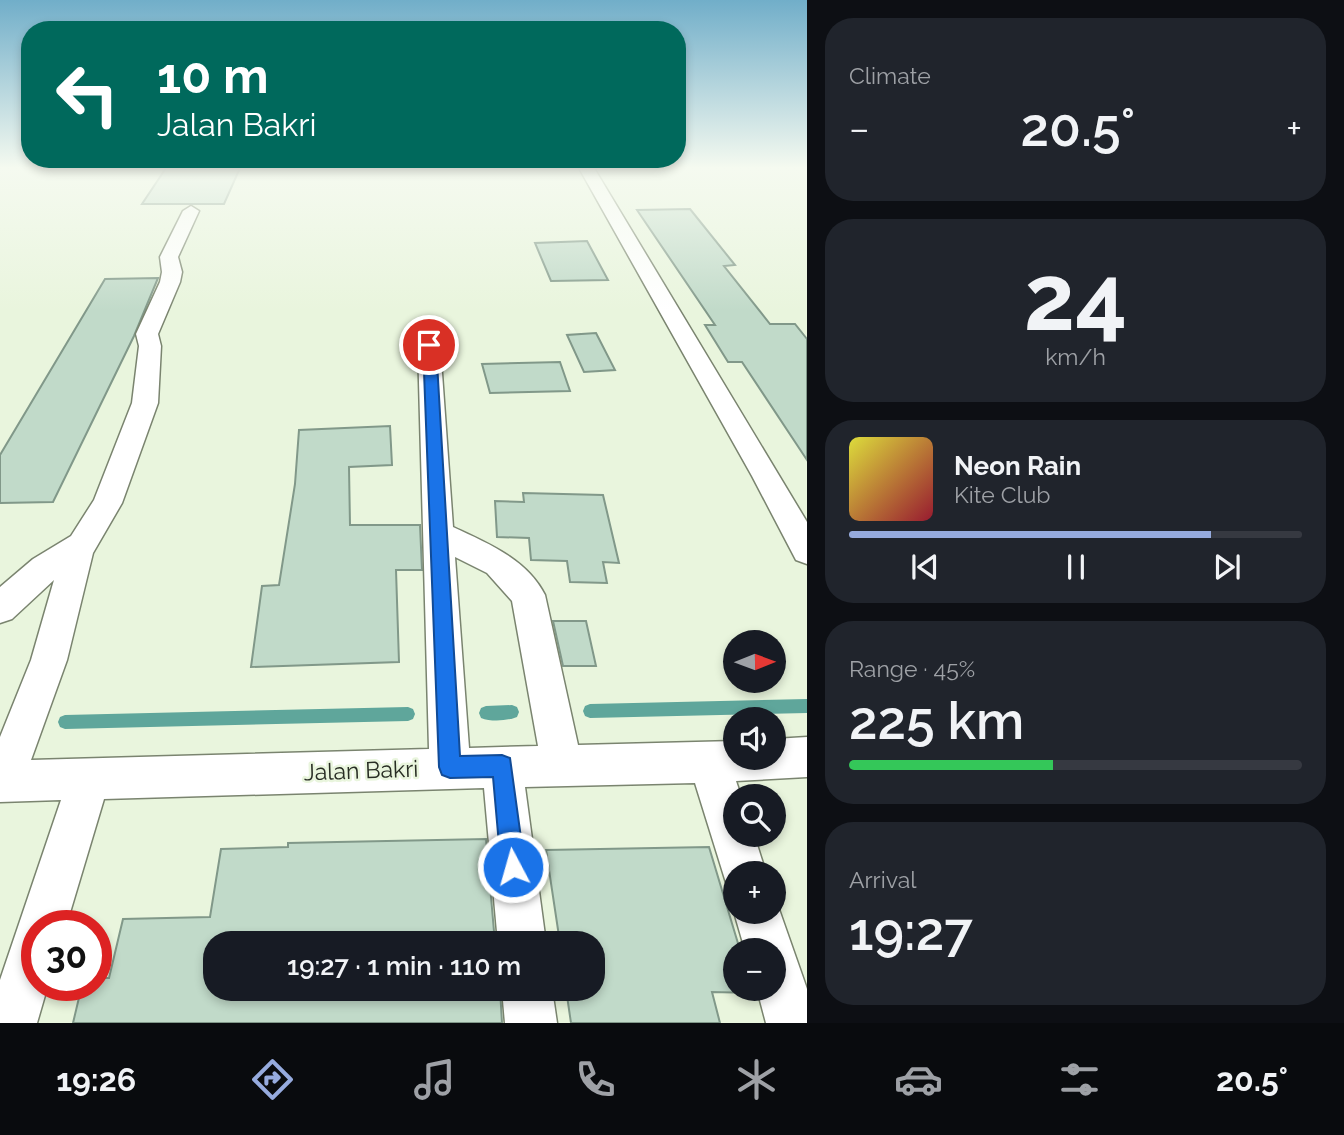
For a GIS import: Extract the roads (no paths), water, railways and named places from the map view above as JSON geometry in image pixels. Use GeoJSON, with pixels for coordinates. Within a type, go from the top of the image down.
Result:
{"type":"FeatureCollection","features":[{"type":"Feature","properties":{"kind":"street"},"geometry":{"type":"LineString","coordinates":[[2,781],[49,660],[81,545],[107,503],[145,403],[150,346],[147,334],[170,282],[172,272],[169,257],[189,216]]}},
{"type":"Feature","properties":{"kind":"street"},"geometry":{"type":"LineString","coordinates":[[614,216],[807,551]]}},
{"type":"Feature","properties":{"kind":"street"},"geometry":{"type":"LineString","coordinates":[[429,345],[450,767]]}},
{"type":"Feature","properties":{"kind":"street"},"geometry":{"type":"LineString","coordinates":[[438,533],[499,564],[528,595],[562,765]]}},
{"type":"Feature","properties":{"kind":"street"},"geometry":{"type":"LineString","coordinates":[[0,608],[44,569],[81,545]]}},
{"type":"Feature","properties":{"kind":"street","name":"Jalan Bakri"},"geometry":{"type":"LineString","coordinates":[[2,781],[807,757]]}},
{"type":"Feature","properties":{"kind":"street"},"geometry":{"type":"LineString","coordinates":[[709,762],[740,861]]}},
{"type":"Feature","properties":{"kind":"street"},"geometry":{"type":"LineString","coordinates":[[502,766],[521,931]]}},
{"type":"Feature","properties":{"kind":"street"},"geometry":{"type":"LineString","coordinates":[[47,910],[89,779]]}},
{"type":"Feature","properties":{"kind":"street"},"geometry":{"type":"LineString","coordinates":[[11,1023],[21,992]]}},
{"type":"Feature","properties":{"kind":"street"},"geometry":{"type":"LineString","coordinates":[[528,1001],[531,1023]]}},
{"type":"Feature","properties":{"kind":"street"},"geometry":{"type":"LineString","coordinates":[[785,1001],[792,1023]]}},
{"type":"Feature","properties":{"kind":"waterway"},"geometry":{"type":"LineString","coordinates":[[590,711],[807,706]]}},
{"type":"Feature","properties":{"kind":"waterway"},"geometry":{"type":"LineString","coordinates":[[486,713],[512,712]]}},
{"type":"Feature","properties":{"kind":"waterway"},"geometry":{"type":"LineString","coordinates":[[65,722],[408,714]]}}]}
